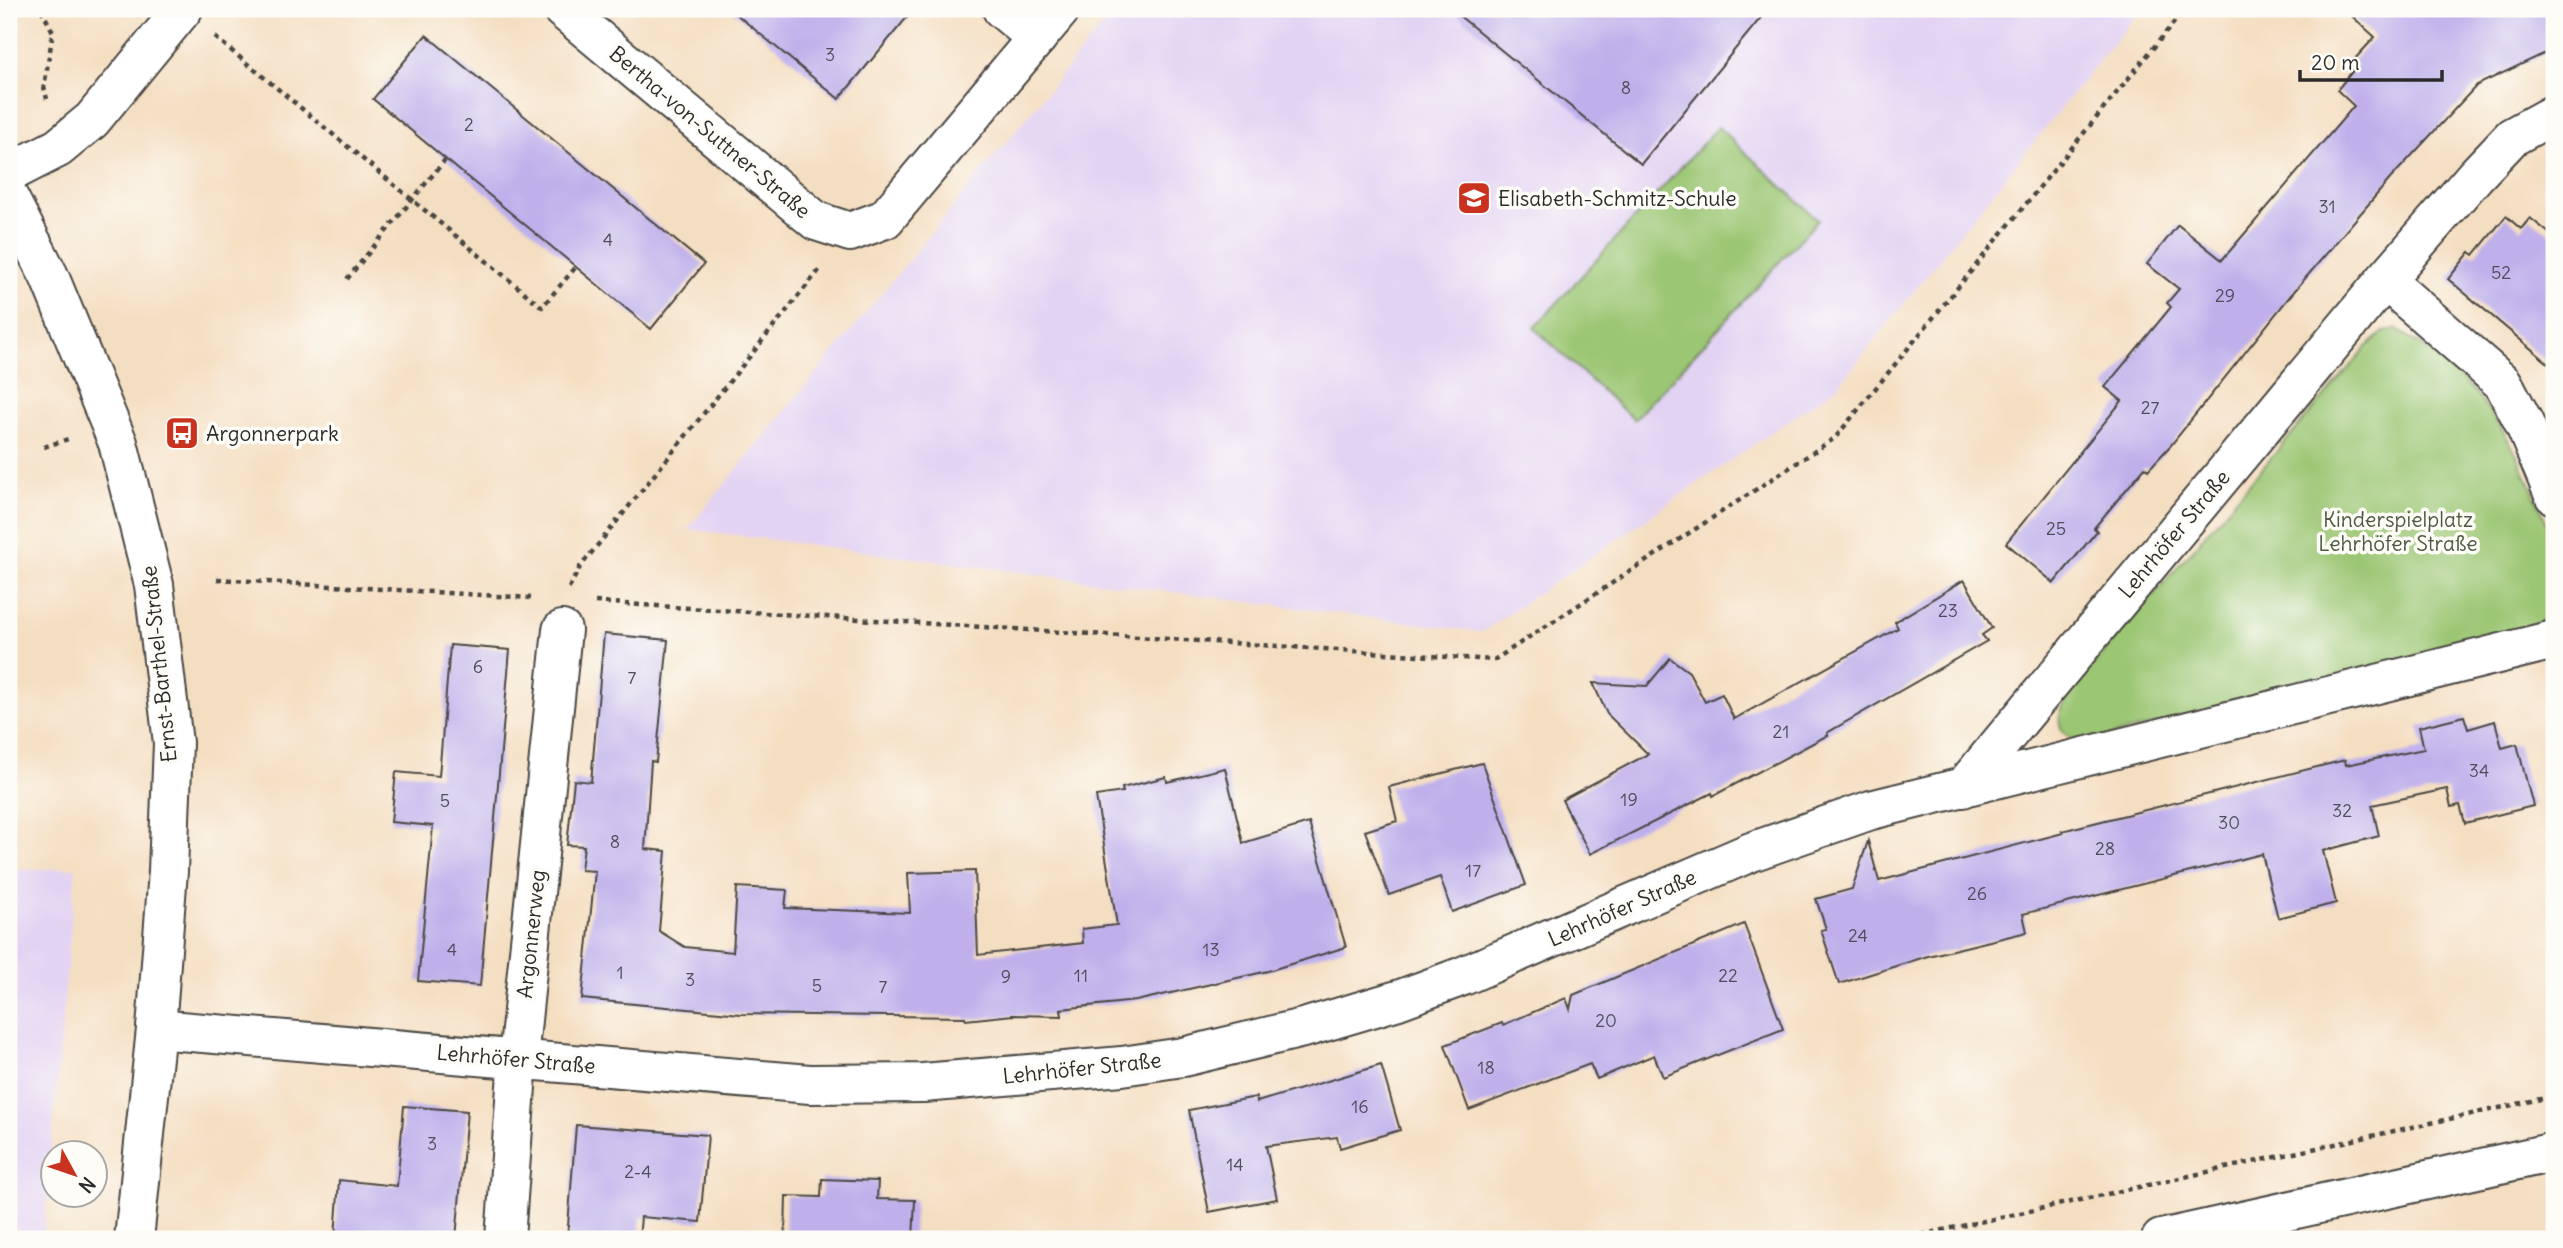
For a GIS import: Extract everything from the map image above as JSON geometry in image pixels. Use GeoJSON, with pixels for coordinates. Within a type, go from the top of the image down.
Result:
{"type":"FeatureCollection","features":[{"type":"Feature","properties":{"kind":"street","name":"Bertha-von-Suttner-Straße"},"geometry":{"type":"LineString","coordinates":[[562,9],[816,220],[850,232]]}},
{"type":"Feature","properties":{"kind":"street"},"geometry":{"type":"LineString","coordinates":[[1002,9],[1037,38]]}},
{"type":"Feature","properties":{"kind":"street"},"geometry":{"type":"LineString","coordinates":[[850,232],[885,219],[1061,9]]}},
{"type":"Feature","properties":{"kind":"street"},"geometry":{"type":"LineString","coordinates":[[9,173],[58,148],[92,120],[183,10]]}},
{"type":"Feature","properties":{"kind":"street","name":"Lehrhöfer Straße"},"geometry":{"type":"LineString","coordinates":[[1963,788],[2474,176],[2512,137],[2554,114]]}},
{"type":"Feature","properties":{"kind":"street","name":"Ernst-Barthel-Straße"},"geometry":{"type":"LineString","coordinates":[[9,198],[49,276],[118,443],[154,585],[173,743],[168,871],[156,1029],[134,1239]]}},
{"type":"Feature","properties":{"kind":"street"},"geometry":{"type":"LineString","coordinates":[[2385,280],[2503,383],[2524,423],[2554,495]]}},
{"type":"Feature","properties":{"kind":"street","name":"Argonnerweg"},"geometry":{"type":"LineString","coordinates":[[505,1239],[518,1059],[562,615]]}},
{"type":"Feature","properties":{"kind":"street","name":"Lehrhöfer Straße"},"geometry":{"type":"LineString","coordinates":[[156,1029],[810,1084],[863,1085],[1063,1072],[1183,1057],[1307,1027],[1398,999],[1519,954],[1739,857],[1871,810],[2554,640]]}},
{"type":"Feature","properties":{"kind":"street"},"geometry":{"type":"LineString","coordinates":[[2161,1239],[2554,1152]]}},
{"type":"Feature","properties":{"kind":"path"},"geometry":{"type":"LineString","coordinates":[[41,9],[53,32],[44,87],[58,148]]}},
{"type":"Feature","properties":{"kind":"path"},"geometry":{"type":"LineString","coordinates":[[591,602],[1494,660],[1835,438],[2185,9]]}},
{"type":"Feature","properties":{"kind":"path"},"geometry":{"type":"LineString","coordinates":[[183,10],[542,307],[576,268]]}},
{"type":"Feature","properties":{"kind":"path"},"geometry":{"type":"LineString","coordinates":[[347,279],[445,160]]}},
{"type":"Feature","properties":{"kind":"path"},"geometry":{"type":"LineString","coordinates":[[562,615],[580,567],[850,232]]}},
{"type":"Feature","properties":{"kind":"path"},"geometry":{"type":"LineString","coordinates":[[217,579],[536,598]]}},
{"type":"Feature","properties":{"kind":"path"},"geometry":{"type":"LineString","coordinates":[[1902,1239],[2554,1096]]}},
{"type":"Feature","properties":{"kind":"shaded area","name":"Elisabeth-Schmitz-Schule"},"geometry":{"type":"Polygon","coordinates":[[[1116,9],[2141,9],[1836,388],[1482,632],[688,529],[1116,9]]]}},
{"type":"Feature","properties":{"kind":"shaded area"},"geometry":{"type":"Polygon","coordinates":[[[76,868],[52,1140],[38,1140],[38,1210],[46,1210],[43,1239],[9,1239],[9,870],[76,868]]]}},
{"type":"Feature","properties":{"kind":"green space"},"geometry":{"type":"Polygon","coordinates":[[[1718,127],[1818,220],[1634,420],[1534,328],[1718,127]]]}},
{"type":"Feature","properties":{"kind":"green space","name":"Kinderspielplatz Lehrhöfer Straße"},"geometry":{"type":"Polygon","coordinates":[[[2395,329],[2443,361],[2463,380],[2481,400],[2512,446],[2554,543],[2554,607],[2550,616],[2531,627],[2083,743],[2065,734],[2059,721],[2060,714],[2072,689],[2367,347],[2384,332],[2395,329]]]}},
{"type":"Feature","properties":{"kind":"building"},"geometry":{"type":"Polygon","coordinates":[[[730,9],[914,9],[839,99],[730,9]]]}},
{"type":"Feature","properties":{"kind":"building"},"geometry":{"type":"Polygon","coordinates":[[[1451,9],[1768,9],[1641,164],[1451,9]]]}},
{"type":"Feature","properties":{"kind":"building"},"geometry":{"type":"Polygon","coordinates":[[[2344,9],[2554,9],[2554,49],[2477,85],[2390,179],[2291,295],[2171,445],[2148,470],[2145,467],[2094,528],[2097,531],[2054,583],[2006,543],[2122,401],[2105,387],[2171,307],[2167,303],[2179,289],[2147,264],[2178,225],[2222,260],[2354,106],[2337,90],[2357,66],[2352,62],[2375,37],[2344,9]]]}},
{"type":"Feature","properties":{"kind":"building"},"geometry":{"type":"Polygon","coordinates":[[[426,35],[704,264],[651,329],[373,99],[426,35]]]}},
{"type":"Feature","properties":{"kind":"building"},"geometry":{"type":"Polygon","coordinates":[[[2506,216],[2521,229],[2530,218],[2554,237],[2554,368],[2448,279],[2470,252],[2474,255],[2506,216]]]}},
{"type":"Feature","properties":{"kind":"building"},"geometry":{"type":"Polygon","coordinates":[[[1964,580],[1992,628],[1982,635],[1987,641],[1827,733],[1828,735],[1713,796],[1712,793],[1590,854],[1562,800],[1648,754],[1607,714],[1593,683],[1647,686],[1670,658],[1689,672],[1705,702],[1722,694],[1734,719],[1898,628],[1895,622],[1964,580]]]}},
{"type":"Feature","properties":{"kind":"building"},"geometry":{"type":"Polygon","coordinates":[[[604,634],[668,640],[656,762],[651,761],[645,849],[666,851],[659,931],[685,947],[733,952],[737,887],[787,890],[785,908],[910,913],[908,873],[975,871],[978,955],[1083,943],[1082,929],[1117,925],[1096,796],[1123,792],[1122,788],[1166,777],[1167,782],[1225,768],[1243,843],[1309,823],[1346,947],[1268,971],[1136,1001],[1061,1009],[1062,1016],[1013,1015],[966,1020],[965,1017],[741,1014],[582,999],[595,871],[581,870],[584,846],[567,845],[574,780],[591,782],[604,634]]]}},
{"type":"Feature","properties":{"kind":"building"},"geometry":{"type":"Polygon","coordinates":[[[450,645],[510,650],[480,986],[418,981],[433,826],[391,822],[396,772],[439,776],[450,645]]]}},
{"type":"Feature","properties":{"kind":"building"},"geometry":{"type":"Polygon","coordinates":[[[2464,716],[2468,729],[2495,721],[2502,748],[2517,744],[2533,806],[2465,823],[2460,805],[2451,807],[2447,789],[2372,805],[2379,836],[2323,851],[2336,903],[2278,918],[2262,854],[2023,914],[2027,932],[1928,956],[1839,984],[1821,930],[1826,929],[1816,899],[1852,889],[1868,841],[1879,881],[2063,833],[2062,831],[2345,760],[2346,765],[2424,749],[2419,727],[2464,716]]]}},
{"type":"Feature","properties":{"kind":"building"},"geometry":{"type":"Polygon","coordinates":[[[1482,763],[1526,885],[1452,912],[1440,877],[1389,895],[1365,831],[1397,821],[1389,787],[1482,763]]]}},
{"type":"Feature","properties":{"kind":"building"},"geometry":{"type":"Polygon","coordinates":[[[1744,924],[1783,1029],[1663,1077],[1654,1055],[1597,1079],[1590,1064],[1469,1110],[1445,1045],[1502,1023],[1503,1025],[1566,998],[1570,1009],[1573,995],[1744,924]]]}},
{"type":"Feature","properties":{"kind":"building"},"geometry":{"type":"Polygon","coordinates":[[[1381,1065],[1400,1130],[1340,1148],[1337,1137],[1266,1146],[1277,1199],[1209,1212],[1189,1110],[1256,1097],[1257,1102],[1381,1065]]]}},
{"type":"Feature","properties":{"kind":"building"},"geometry":{"type":"Polygon","coordinates":[[[404,1106],[467,1111],[456,1239],[335,1237],[339,1180],[397,1186],[404,1106]]]}},
{"type":"Feature","properties":{"kind":"building"},"geometry":{"type":"Polygon","coordinates":[[[576,1125],[708,1135],[700,1222],[641,1217],[639,1239],[567,1239],[576,1125]]]}},
{"type":"Feature","properties":{"kind":"building"},"geometry":{"type":"Polygon","coordinates":[[[822,1179],[878,1181],[877,1199],[915,1200],[913,1239],[785,1239],[786,1196],[821,1197],[822,1179]]]}},
{"type":"Feature","properties":{"kind":"place","name":"Elisabeth-Schmitz-Schule"},"geometry":{"type":"Point","coordinates":[1474,198]}},
{"type":"Feature","properties":{"kind":"place","name":"Argonnerpark"},"geometry":{"type":"Point","coordinates":[182,433]}}]}
